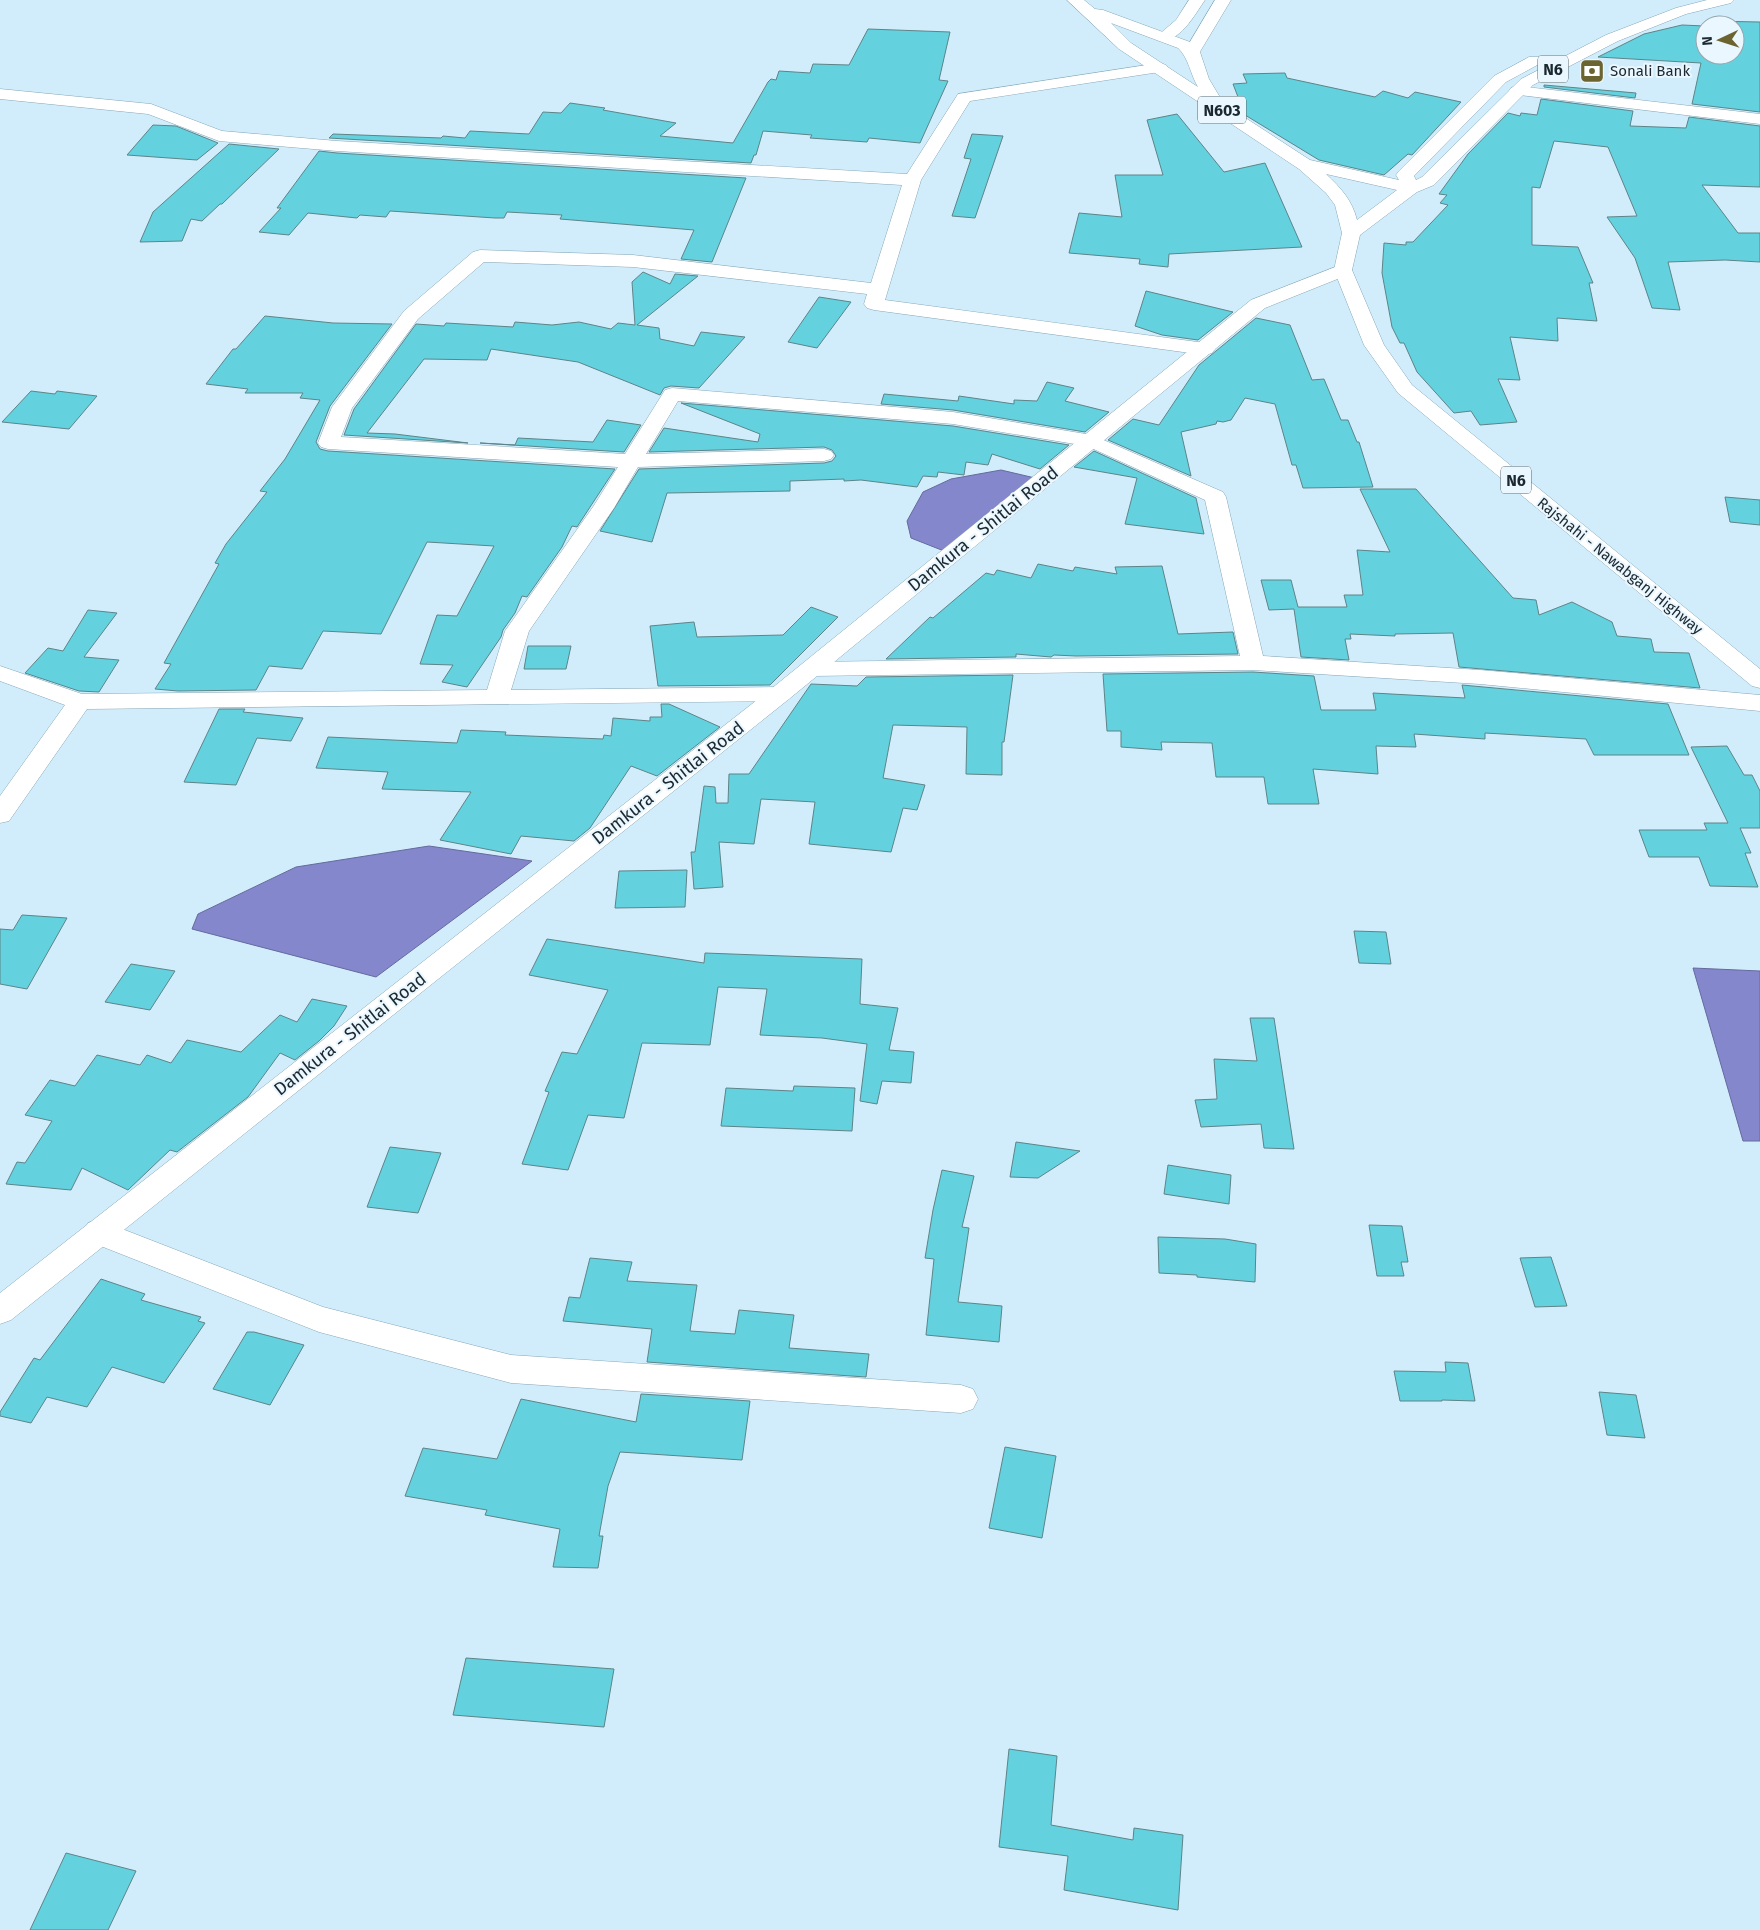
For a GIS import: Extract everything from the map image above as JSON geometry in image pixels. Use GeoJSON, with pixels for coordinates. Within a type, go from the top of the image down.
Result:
{"type":"FeatureCollection","features":[{"type":"Feature","properties":{"kind":"main road"},"geometry":{"type":"LineString","coordinates":[[1124,46],[1164,37],[1182,23],[1196,0]]}},
{"type":"Feature","properties":{"kind":"main road"},"geometry":{"type":"LineString","coordinates":[[1081,5],[1184,45],[1192,52],[1223,0]]}},
{"type":"Feature","properties":{"kind":"main road"},"geometry":{"type":"LineString","coordinates":[[1589,33],[1686,0]]}},
{"type":"Feature","properties":{"kind":"main road","name":"N6"},"geometry":{"type":"LineString","coordinates":[[1351,233],[1411,188],[1428,181],[1516,90],[1527,82],[1612,38],[1681,11],[1726,0]]}},
{"type":"Feature","properties":{"kind":"main road","name":"N603"},"geometry":{"type":"LineString","coordinates":[[1081,5],[1124,46],[1306,165],[1332,189],[1344,205],[1351,233]]}},
{"type":"Feature","properties":{"kind":"main road","name":"N603"},"geometry":{"type":"LineString","coordinates":[[1192,52],[1201,79],[1218,107]]}},
{"type":"Feature","properties":{"kind":"main road","name":"N6"},"geometry":{"type":"LineString","coordinates":[[1411,188],[1405,175],[1500,79],[1548,53]]}},
{"type":"Feature","properties":{"kind":"main road"},"geometry":{"type":"LineString","coordinates":[[1160,68],[964,97],[912,180],[874,304],[1205,349]]}},
{"type":"Feature","properties":{"kind":"main road"},"geometry":{"type":"LineString","coordinates":[[1516,90],[1760,119]]}},
{"type":"Feature","properties":{"kind":"main road"},"geometry":{"type":"LineString","coordinates":[[0,94],[151,109],[219,136],[336,146],[582,159],[912,180]]}},
{"type":"Feature","properties":{"kind":"main road"},"geometry":{"type":"LineString","coordinates":[[1306,165],[1411,188]]}},
{"type":"Feature","properties":{"kind":"main road"},"geometry":{"type":"LineString","coordinates":[[1343,270],[1351,233]]}},
{"type":"Feature","properties":{"kind":"main road"},"geometry":{"type":"LineString","coordinates":[[824,455],[630,461],[328,443],[342,407],[411,315],[480,256],[633,261],[878,290]]}},
{"type":"Feature","properties":{"kind":"main road","name":"Damkura - Shitlai Road"},"geometry":{"type":"LineString","coordinates":[[0,1311],[780,694],[1258,304],[1343,270]]}},
{"type":"Feature","properties":{"kind":"main road","name":"Rajshahi - Nawabganj Highway"},"geometry":{"type":"LineString","coordinates":[[1343,270],[1374,345],[1405,389],[1760,682]]}},
{"type":"Feature","properties":{"kind":"main road"},"geometry":{"type":"LineString","coordinates":[[496,698],[517,631],[603,508],[672,394],[953,418],[1092,441],[1215,497],[1253,663]]}},
{"type":"Feature","properties":{"kind":"main road"},"geometry":{"type":"LineString","coordinates":[[810,669],[1253,663],[1480,677],[1760,703]]}},
{"type":"Feature","properties":{"kind":"main road"},"geometry":{"type":"LineString","coordinates":[[0,673],[80,702],[780,694]]}},
{"type":"Feature","properties":{"kind":"main road"},"geometry":{"type":"LineString","coordinates":[[0,815],[80,702]]}},
{"type":"Feature","properties":{"kind":"main road"},"geometry":{"type":"LineString","coordinates":[[99,1232],[319,1319],[511,1369],[961,1399]]}},
{"type":"Feature","properties":{"kind":"water"},"geometry":{"type":"Polygon","coordinates":[[[1001,470],[1035,478],[944,551],[911,538],[907,521],[923,492],[951,479],[1001,470]]]}},
{"type":"Feature","properties":{"kind":"water"},"geometry":{"type":"Polygon","coordinates":[[[429,846],[532,861],[376,977],[192,929],[198,914],[296,867],[429,846]]]}},
{"type":"Feature","properties":{"kind":"water"},"geometry":{"type":"Polygon","coordinates":[[[1693,968],[1760,971],[1760,1141],[1743,1141],[1693,968]]]}},
{"type":"Feature","properties":{"kind":"building"},"geometry":{"type":"Polygon","coordinates":[[[1745,22],[1760,22],[1760,112],[1692,104],[1701,65],[1745,65],[1745,22]]]}},
{"type":"Feature","properties":{"kind":"building"},"geometry":{"type":"Polygon","coordinates":[[[1682,25],[1695,26],[1695,63],[1598,57],[1644,34],[1682,25]]]}},
{"type":"Feature","properties":{"kind":"building"},"geometry":{"type":"Polygon","coordinates":[[[868,29],[950,32],[939,80],[948,81],[920,143],[869,138],[867,142],[810,138],[812,135],[763,131],[756,155],[754,155],[751,163],[329,138],[333,134],[465,138],[470,131],[529,134],[543,112],[561,113],[570,103],[605,108],[603,110],[676,123],[660,136],[733,143],[768,82],[771,79],[776,80],[779,71],[810,73],[813,64],[849,65],[868,29]]]}},
{"type":"Feature","properties":{"kind":"building"},"geometry":{"type":"Polygon","coordinates":[[[1285,73],[1287,78],[1375,97],[1383,91],[1408,98],[1415,92],[1461,102],[1412,155],[1408,154],[1384,175],[1319,160],[1225,103],[1222,97],[1238,97],[1233,84],[1247,83],[1243,74],[1285,73]]]}},
{"type":"Feature","properties":{"kind":"building"},"geometry":{"type":"Polygon","coordinates":[[[1544,85],[1636,93],[1635,98],[1544,87],[1544,85]]]}},
{"type":"Feature","properties":{"kind":"building"},"geometry":{"type":"Polygon","coordinates":[[[1541,99],[1633,111],[1630,126],[1686,128],[1689,117],[1760,126],[1760,187],[1702,185],[1738,233],[1760,233],[1760,262],[1725,260],[1668,262],[1680,310],[1652,308],[1635,258],[1607,217],[1637,216],[1608,147],[1554,141],[1540,188],[1532,187],[1532,245],[1578,247],[1593,283],[1589,283],[1597,321],[1557,318],[1558,341],[1510,337],[1520,380],[1498,379],[1517,422],[1480,425],[1471,411],[1454,413],[1417,372],[1404,343],[1400,343],[1392,327],[1382,273],[1384,243],[1406,245],[1406,242],[1413,242],[1448,205],[1440,203],[1447,195],[1439,194],[1468,154],[1508,113],[1520,116],[1521,113],[1537,115],[1541,99]]]}},
{"type":"Feature","properties":{"kind":"building"},"geometry":{"type":"Polygon","coordinates":[[[1177,114],[1224,172],[1265,163],[1302,247],[1169,254],[1168,267],[1139,264],[1140,259],[1069,253],[1079,213],[1122,217],[1115,175],[1163,175],[1147,120],[1177,114]]]}},
{"type":"Feature","properties":{"kind":"building"},"geometry":{"type":"Polygon","coordinates":[[[153,125],[176,126],[218,143],[197,160],[127,155],[153,125]]]}},
{"type":"Feature","properties":{"kind":"building"},"geometry":{"type":"Polygon","coordinates":[[[972,134],[1003,136],[975,218],[952,216],[971,159],[964,158],[972,134]]]}},
{"type":"Feature","properties":{"kind":"building"},"geometry":{"type":"Polygon","coordinates":[[[229,144],[279,149],[202,221],[191,219],[182,241],[140,242],[153,212],[229,144]]]}},
{"type":"Feature","properties":{"kind":"building"},"geometry":{"type":"Polygon","coordinates":[[[319,151],[746,178],[712,262],[681,259],[694,230],[560,219],[562,215],[507,212],[504,218],[495,218],[390,211],[386,217],[360,215],[357,218],[308,213],[289,235],[259,232],[281,208],[277,208],[319,151]]]}},
{"type":"Feature","properties":{"kind":"building"},"geometry":{"type":"Polygon","coordinates":[[[643,272],[670,284],[675,274],[698,276],[637,325],[659,328],[660,339],[694,346],[701,332],[745,337],[699,388],[671,386],[664,388],[660,395],[578,362],[491,349],[487,360],[424,359],[367,433],[395,434],[468,443],[344,435],[354,409],[416,324],[444,326],[446,323],[513,327],[515,322],[552,325],[579,322],[611,329],[618,323],[635,325],[632,282],[643,272]]]}},
{"type":"Feature","properties":{"kind":"building"},"geometry":{"type":"Polygon","coordinates":[[[1146,291],[1233,312],[1198,340],[1162,335],[1135,326],[1146,291]]]}},
{"type":"Feature","properties":{"kind":"building"},"geometry":{"type":"Polygon","coordinates":[[[819,297],[851,302],[817,348],[788,342],[819,297]]]}},
{"type":"Feature","properties":{"kind":"building"},"geometry":{"type":"Polygon","coordinates":[[[265,316],[333,323],[392,324],[330,406],[316,442],[320,449],[615,469],[577,527],[572,526],[562,547],[527,597],[522,596],[515,613],[503,630],[501,637],[467,687],[442,682],[453,665],[420,664],[437,615],[457,616],[494,546],[427,542],[381,634],[323,631],[302,669],[269,666],[256,690],[178,691],[155,689],[171,664],[164,663],[219,564],[215,563],[226,544],[267,492],[260,491],[285,459],[320,400],[300,398],[303,393],[245,393],[248,389],[206,384],[233,349],[236,349],[265,316]]]}},
{"type":"Feature","properties":{"kind":"building"},"geometry":{"type":"Polygon","coordinates":[[[1256,318],[1290,325],[1312,380],[1324,379],[1341,420],[1348,420],[1357,442],[1359,442],[1373,487],[1303,488],[1296,465],[1292,465],[1275,404],[1245,398],[1231,420],[1217,421],[1216,424],[1181,432],[1191,476],[1108,440],[1133,419],[1159,425],[1199,365],[1256,318]]]}},
{"type":"Feature","properties":{"kind":"building"},"geometry":{"type":"Polygon","coordinates":[[[1047,382],[1074,388],[1065,401],[1109,412],[1085,432],[953,410],[881,404],[884,394],[958,401],[959,396],[1014,404],[1014,400],[1037,401],[1047,382]]]}},
{"type":"Feature","properties":{"kind":"building"},"geometry":{"type":"Polygon","coordinates":[[[31,391],[55,394],[57,391],[97,396],[69,429],[2,422],[31,391]]]}},
{"type":"Feature","properties":{"kind":"building"},"geometry":{"type":"Polygon","coordinates":[[[681,403],[953,426],[1069,445],[1040,469],[992,454],[988,465],[966,462],[964,475],[938,472],[937,477],[923,476],[917,487],[861,480],[844,481],[844,479],[790,481],[790,491],[667,493],[652,542],[600,531],[639,469],[824,463],[832,461],[836,456],[832,450],[824,447],[649,452],[664,428],[758,442],[760,434],[681,403]]]}},
{"type":"Feature","properties":{"kind":"building"},"geometry":{"type":"Polygon","coordinates":[[[607,420],[641,425],[624,452],[480,443],[515,445],[518,438],[593,442],[607,420]]]}},
{"type":"Feature","properties":{"kind":"building"},"geometry":{"type":"Polygon","coordinates":[[[1094,451],[1196,498],[1204,534],[1125,524],[1137,478],[1074,467],[1094,451]]]}},
{"type":"Feature","properties":{"kind":"building"},"geometry":{"type":"Polygon","coordinates":[[[1360,489],[1416,489],[1513,598],[1536,600],[1539,615],[1572,602],[1612,622],[1617,636],[1651,639],[1654,652],[1689,653],[1700,688],[1459,667],[1453,633],[1395,634],[1395,636],[1350,634],[1351,639],[1345,639],[1349,660],[1301,657],[1294,609],[1269,610],[1261,580],[1291,580],[1298,607],[1347,607],[1344,595],[1363,595],[1357,550],[1390,552],[1360,489]]]}},
{"type":"Feature","properties":{"kind":"building"},"geometry":{"type":"Polygon","coordinates":[[[1725,497],[1760,500],[1760,525],[1730,522],[1725,497]]]}},
{"type":"Feature","properties":{"kind":"building"},"geometry":{"type":"Polygon","coordinates":[[[1038,564],[1073,571],[1075,567],[1117,574],[1115,567],[1162,566],[1178,634],[1233,632],[1238,654],[1054,655],[1051,657],[1016,654],[1016,657],[886,659],[930,617],[933,618],[986,573],[994,575],[997,570],[1031,578],[1038,564]]]}},
{"type":"Feature","properties":{"kind":"building"},"geometry":{"type":"Polygon","coordinates":[[[811,607],[838,617],[770,685],[658,686],[650,626],[694,622],[697,637],[783,635],[811,607]]]}},
{"type":"Feature","properties":{"kind":"building"},"geometry":{"type":"Polygon","coordinates":[[[88,610],[117,613],[84,657],[119,660],[99,692],[79,691],[25,673],[48,648],[63,651],[88,610]]]}},
{"type":"Feature","properties":{"kind":"building"},"geometry":{"type":"Polygon","coordinates":[[[528,646],[571,646],[566,669],[524,669],[528,646]]]}},
{"type":"Feature","properties":{"kind":"building"},"geometry":{"type":"Polygon","coordinates":[[[1253,672],[1314,676],[1321,710],[1376,710],[1373,693],[1465,698],[1462,685],[1668,704],[1689,755],[1594,755],[1586,739],[1485,733],[1485,739],[1414,734],[1416,747],[1376,746],[1378,774],[1313,769],[1319,804],[1268,804],[1264,777],[1216,777],[1212,743],[1161,742],[1162,750],[1121,747],[1121,731],[1107,731],[1103,674],[1253,672]]]}},
{"type":"Feature","properties":{"kind":"building"},"geometry":{"type":"Polygon","coordinates":[[[1013,675],[1004,742],[1002,742],[1002,775],[966,774],[967,727],[893,725],[883,778],[925,785],[917,810],[903,808],[891,852],[809,844],[815,802],[761,799],[754,844],[719,842],[723,887],[694,889],[691,852],[695,852],[704,786],[715,787],[716,803],[728,803],[729,774],[749,774],[811,684],[857,686],[866,677],[1013,675]]]}},
{"type":"Feature","properties":{"kind":"building"},"geometry":{"type":"Polygon","coordinates":[[[661,704],[669,704],[720,727],[657,776],[631,766],[590,828],[574,841],[521,836],[511,854],[440,840],[471,792],[382,789],[388,772],[316,768],[328,737],[457,743],[461,730],[506,732],[505,735],[603,739],[604,735],[611,736],[613,718],[650,721],[650,717],[662,717],[661,704]]]}},
{"type":"Feature","properties":{"kind":"building"},"geometry":{"type":"Polygon","coordinates":[[[219,709],[245,709],[243,712],[303,718],[291,741],[257,738],[236,785],[184,782],[219,709]]]}},
{"type":"Feature","properties":{"kind":"building"},"geometry":{"type":"Polygon","coordinates":[[[1727,746],[1744,775],[1752,775],[1760,791],[1760,828],[1740,828],[1751,853],[1745,853],[1758,887],[1710,886],[1699,857],[1649,857],[1639,830],[1707,830],[1704,823],[1728,823],[1691,747],[1727,746]]]}},
{"type":"Feature","properties":{"kind":"building"},"geometry":{"type":"Polygon","coordinates":[[[687,870],[685,907],[615,908],[619,871],[687,870]]]}},
{"type":"Feature","properties":{"kind":"building"},"geometry":{"type":"Polygon","coordinates":[[[22,915],[67,918],[27,989],[0,984],[0,929],[13,930],[22,915]]]}},
{"type":"Feature","properties":{"kind":"building"},"geometry":{"type":"Polygon","coordinates":[[[1354,931],[1386,932],[1391,964],[1359,963],[1354,931]]]}},
{"type":"Feature","properties":{"kind":"building"},"geometry":{"type":"Polygon","coordinates":[[[547,939],[704,963],[705,953],[862,959],[860,1004],[898,1008],[889,1050],[914,1052],[911,1083],[882,1081],[877,1104],[860,1101],[867,1044],[822,1038],[760,1035],[767,989],[718,987],[710,1045],[642,1043],[624,1118],[588,1115],[568,1170],[522,1164],[549,1092],[545,1091],[562,1052],[577,1054],[608,990],[529,975],[547,939]]]}},
{"type":"Feature","properties":{"kind":"building"},"geometry":{"type":"Polygon","coordinates":[[[131,964],[175,971],[150,1010],[105,1002],[131,964]]]}},
{"type":"Feature","properties":{"kind":"building"},"geometry":{"type":"Polygon","coordinates":[[[312,999],[347,1006],[334,1026],[319,1041],[295,1060],[280,1053],[248,1097],[177,1152],[170,1150],[128,1190],[82,1168],[71,1190],[6,1184],[17,1162],[25,1163],[52,1121],[25,1115],[50,1080],[75,1086],[97,1055],[140,1065],[147,1055],[171,1063],[187,1040],[241,1052],[280,1015],[297,1022],[312,999]]]}},
{"type":"Feature","properties":{"kind":"building"},"geometry":{"type":"Polygon","coordinates":[[[1250,1018],[1274,1018],[1294,1149],[1264,1148],[1261,1124],[1201,1127],[1195,1100],[1217,1099],[1214,1059],[1257,1061],[1250,1018]]]}},
{"type":"Feature","properties":{"kind":"building"},"geometry":{"type":"Polygon","coordinates":[[[794,1086],[855,1088],[852,1131],[721,1126],[726,1088],[793,1091],[794,1086]]]}},
{"type":"Feature","properties":{"kind":"building"},"geometry":{"type":"Polygon","coordinates":[[[1016,1142],[1080,1151],[1038,1178],[1010,1177],[1016,1142]]]}},
{"type":"Feature","properties":{"kind":"building"},"geometry":{"type":"Polygon","coordinates":[[[390,1147],[441,1153],[418,1213],[367,1207],[390,1147]]]}},
{"type":"Feature","properties":{"kind":"building"},"geometry":{"type":"Polygon","coordinates":[[[1168,1165],[1231,1175],[1229,1204],[1164,1194],[1168,1165]]]}},
{"type":"Feature","properties":{"kind":"building"},"geometry":{"type":"Polygon","coordinates":[[[942,1170],[974,1176],[962,1227],[969,1228],[958,1302],[1002,1306],[999,1342],[926,1335],[934,1259],[925,1258],[942,1170]]]}},
{"type":"Feature","properties":{"kind":"building"},"geometry":{"type":"Polygon","coordinates":[[[1369,1225],[1402,1226],[1408,1262],[1401,1262],[1404,1276],[1377,1276],[1369,1225]]]}},
{"type":"Feature","properties":{"kind":"building"},"geometry":{"type":"Polygon","coordinates":[[[1158,1237],[1225,1239],[1256,1244],[1255,1282],[1197,1277],[1197,1275],[1159,1273],[1158,1237]]]}},
{"type":"Feature","properties":{"kind":"building"},"geometry":{"type":"Polygon","coordinates":[[[1551,1257],[1567,1306],[1535,1307],[1520,1258],[1551,1257]]]}},
{"type":"Feature","properties":{"kind":"building"},"geometry":{"type":"Polygon","coordinates":[[[590,1258],[632,1262],[627,1281],[697,1285],[690,1331],[735,1334],[739,1310],[794,1315],[789,1348],[869,1354],[866,1377],[647,1362],[652,1329],[563,1321],[569,1297],[580,1298],[590,1258]]]}},
{"type":"Feature","properties":{"kind":"building"},"geometry":{"type":"Polygon","coordinates":[[[101,1279],[145,1294],[141,1300],[201,1317],[198,1321],[205,1323],[164,1383],[112,1367],[87,1407],[47,1397],[31,1423],[0,1416],[0,1412],[34,1358],[40,1360],[101,1279]]]}},
{"type":"Feature","properties":{"kind":"building"},"geometry":{"type":"Polygon","coordinates":[[[247,1332],[254,1332],[304,1345],[270,1405],[213,1389],[247,1332]]]}},
{"type":"Feature","properties":{"kind":"building"},"geometry":{"type":"Polygon","coordinates":[[[1445,1362],[1468,1363],[1475,1401],[1400,1401],[1394,1371],[1446,1372],[1445,1362]]]}},
{"type":"Feature","properties":{"kind":"building"},"geometry":{"type":"Polygon","coordinates":[[[1599,1392],[1636,1395],[1645,1438],[1607,1435],[1599,1392]]]}},
{"type":"Feature","properties":{"kind":"building"},"geometry":{"type":"Polygon","coordinates":[[[641,1394],[750,1401],[742,1460],[620,1452],[608,1486],[599,1536],[603,1536],[598,1568],[553,1567],[560,1529],[485,1515],[487,1510],[405,1496],[423,1448],[497,1459],[521,1399],[636,1422],[641,1394]]]}},
{"type":"Feature","properties":{"kind":"building"},"geometry":{"type":"Polygon","coordinates":[[[1005,1447],[1056,1456],[1042,1538],[989,1528],[1005,1447]]]}},
{"type":"Feature","properties":{"kind":"building"},"geometry":{"type":"Polygon","coordinates":[[[466,1658],[614,1669],[604,1727],[453,1715],[466,1658]]]}},
{"type":"Feature","properties":{"kind":"building"},"geometry":{"type":"Polygon","coordinates":[[[1009,1749],[1057,1756],[1051,1825],[1133,1840],[1134,1828],[1183,1835],[1178,1910],[1064,1890],[1068,1856],[999,1847],[1009,1749]]]}},
{"type":"Feature","properties":{"kind":"building"},"geometry":{"type":"Polygon","coordinates":[[[66,1853],[136,1871],[108,1930],[30,1930],[66,1853]]]}},
{"type":"Feature","properties":{"kind":"place","name":"Sonali Bank"},"geometry":{"type":"Point","coordinates":[1592,71]}}]}
